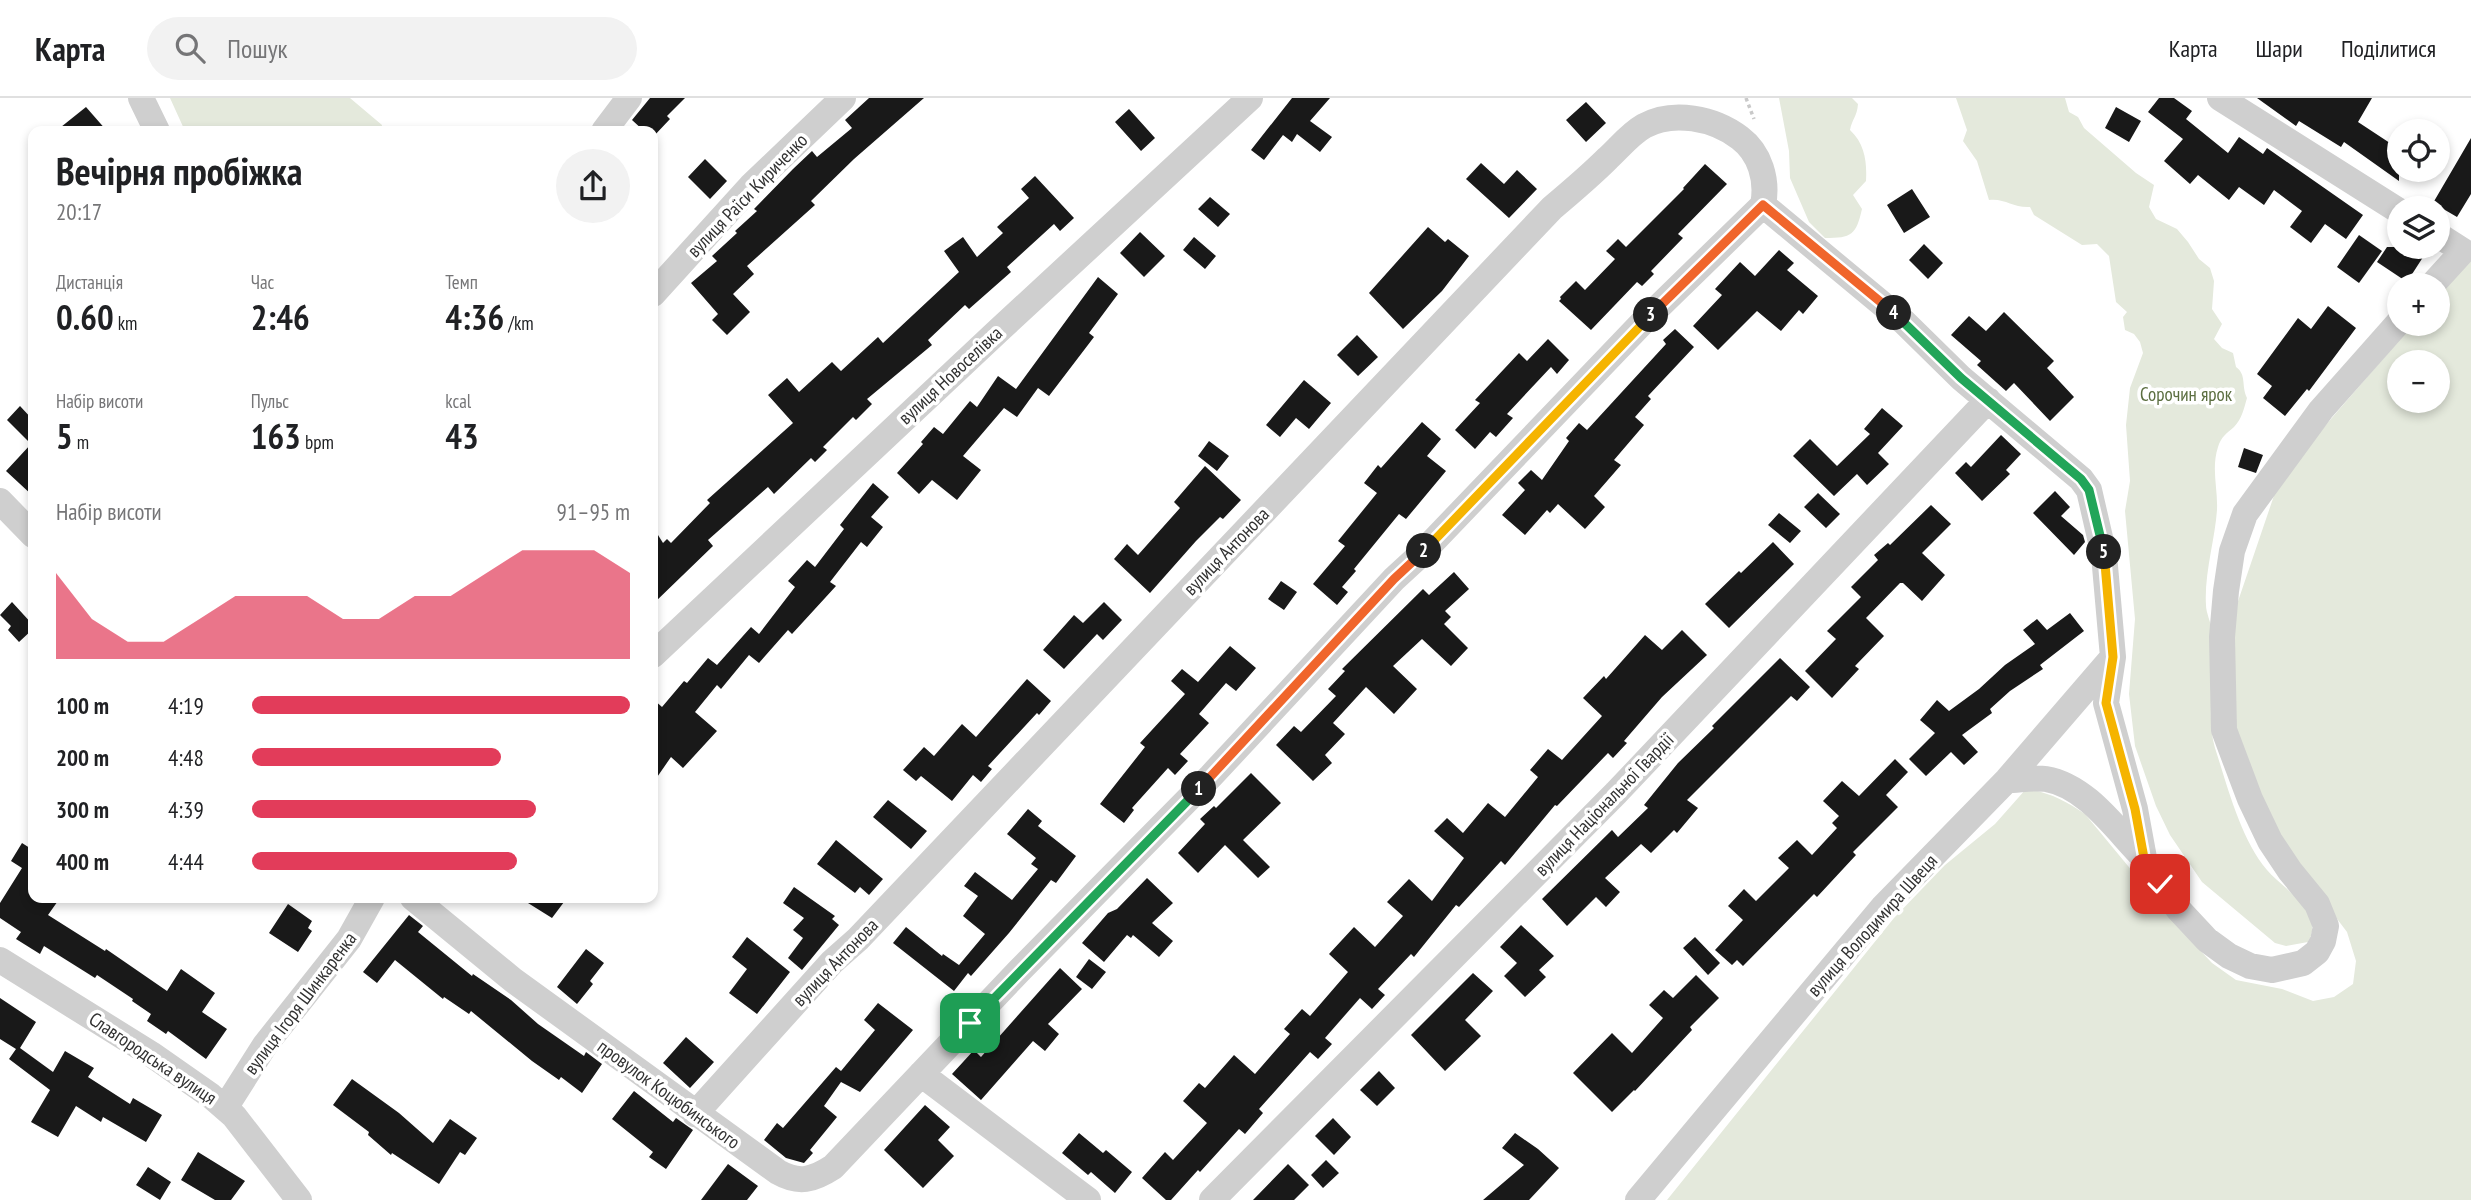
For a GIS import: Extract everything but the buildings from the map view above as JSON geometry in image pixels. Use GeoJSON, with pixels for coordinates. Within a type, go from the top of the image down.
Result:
{"type":"FeatureCollection","features":[{"type":"Feature","properties":{"kind":"street"},"geometry":{"type":"LineString","coordinates":[[141,98],[155,126]]}},
{"type":"Feature","properties":{"kind":"street"},"geometry":{"type":"LineString","coordinates":[[608,126],[629,98]]}},
{"type":"Feature","properties":{"kind":"street","name":"вулиця Раїси Кириченко"},"geometry":{"type":"LineString","coordinates":[[658,288],[751,186],[843,98]]}},
{"type":"Feature","properties":{"kind":"street","name":"вулиця Новоселівка"},"geometry":{"type":"LineString","coordinates":[[658,650],[1250,98]]}},
{"type":"Feature","properties":{"kind":"street"},"geometry":{"type":"LineString","coordinates":[[2220,98],[2387,203]]}},
{"type":"Feature","properties":{"kind":"street","name":"вулиця Антонова"},"geometry":{"type":"LineString","coordinates":[[695,1114],[832,962],[877,919],[1542,218],[1636,132],[1656,121],[1685,117],[1728,129],[1743,140],[1755,154],[1766,191],[1763,205]]}},
{"type":"Feature","properties":{"kind":"street"},"geometry":{"type":"LineString","coordinates":[[1763,205],[1904,322],[1961,378],[2081,479],[2089,490],[2104,555],[2113,657],[2106,703],[2135,809],[2144,858]]}},
{"type":"Feature","properties":{"kind":"street","name":"провулок Коцюбинського"},"geometry":{"type":"LineString","coordinates":[[419,903],[513,979],[695,1114],[790,1179],[809,1180],[833,1167],[1211,776],[1394,579],[1633,333],[1763,205]]}},
{"type":"Feature","properties":{"kind":"street"},"geometry":{"type":"LineString","coordinates":[[2443,273],[2467,246],[2450,240]]}},
{"type":"Feature","properties":{"kind":"street"},"geometry":{"type":"LineString","coordinates":[[2007,780],[2047,779],[2081,796],[2112,823],[2144,858],[2179,910],[2207,940],[2229,956],[2250,966],[2272,970],[2303,963],[2317,952],[2326,926],[2317,904],[2270,841],[2250,799],[2224,730],[2222,637],[2232,551],[2245,514],[2321,410],[2387,336]]}},
{"type":"Feature","properties":{"kind":"street","name":"вулиця Національної Гвардії"},"geometry":{"type":"LineString","coordinates":[[1212,1200],[1616,793],[1988,400]]}},
{"type":"Feature","properties":{"kind":"street"},"geometry":{"type":"LineString","coordinates":[[0,501],[28,530]]}},
{"type":"Feature","properties":{"kind":"street","name":"вулиця Володимира Швеця"},"geometry":{"type":"LineString","coordinates":[[1638,1200],[1883,907],[2007,780],[2113,657]]}},
{"type":"Feature","properties":{"kind":"street","name":"вулиця Ігоря Шинкаренка"},"geometry":{"type":"LineString","coordinates":[[225,1108],[265,1045],[349,939],[369,903]]}},
{"type":"Feature","properties":{"kind":"street","name":"Славгородська вулиця"},"geometry":{"type":"LineString","coordinates":[[0,960],[151,1054],[225,1108],[292,1190],[316,1200]]}},
{"type":"Feature","properties":{"kind":"street"},"geometry":{"type":"LineString","coordinates":[[920,1074],[1088,1200]]}},
{"type":"Feature","properties":{"kind":"green space"},"geometry":{"type":"Polygon","coordinates":[[[170,98],[350,98],[382,125],[382,126],[183,126],[170,98]]]}},
{"type":"Feature","properties":{"kind":"green space"},"geometry":{"type":"Polygon","coordinates":[[[1779,98],[1852,98],[1858,104],[1850,130],[1859,141],[1864,154],[1866,181],[1853,195],[1862,209],[1855,230],[1847,236],[1825,238],[1809,222],[1790,178],[1789,151],[1779,98]]]}},
{"type":"Feature","properties":{"kind":"green space","name":"Сорочин ярок"},"geometry":{"type":"Polygon","coordinates":[[[1956,98],[2065,98],[2069,112],[2078,117],[2084,128],[2154,185],[2149,207],[2156,219],[2177,229],[2199,259],[2210,268],[2214,281],[2212,309],[2222,324],[2214,339],[2222,348],[2233,353],[2236,367],[2243,377],[2247,398],[2239,420],[2219,444],[2215,463],[2217,510],[2206,593],[2212,636],[2213,739],[2242,828],[2258,858],[2307,911],[2312,931],[2308,942],[2286,946],[2275,943],[2202,882],[2170,835],[2156,806],[2135,746],[2129,694],[2135,619],[2125,511],[2130,481],[2126,425],[2130,388],[2143,353],[2140,342],[2134,334],[2125,330],[2123,317],[2127,312],[2116,302],[2109,256],[2097,244],[2082,245],[2034,215],[2030,207],[1989,200],[1977,161],[1963,141],[1967,130],[1956,98]]]}},
{"type":"Feature","properties":{"kind":"green space"},"geometry":{"type":"Polygon","coordinates":[[[2471,257],[2471,1200],[1667,1200],[1894,918],[1945,865],[1995,824],[2026,789],[2057,798],[2085,814],[2181,930],[2212,963],[2236,980],[2282,989],[2313,1001],[2334,997],[2353,984],[2356,961],[2347,932],[2278,841],[2235,726],[2234,613],[2280,478],[2387,354],[2387,413],[2450,413],[2450,350],[2391,350],[2403,336],[2450,336],[2450,282],[2471,257]]]}},
{"type":"Feature","properties":{"kind":"route"},"geometry":{"type":"LineString","coordinates":[[970,1023],[1211,776],[1394,579],[1642,323],[1763,205],[1804,236],[1904,322],[1961,378],[2032,436],[2081,479],[2089,490],[2104,555],[2112,630],[2113,657],[2106,703],[2135,809],[2144,858],[2160,884]]}}]}
